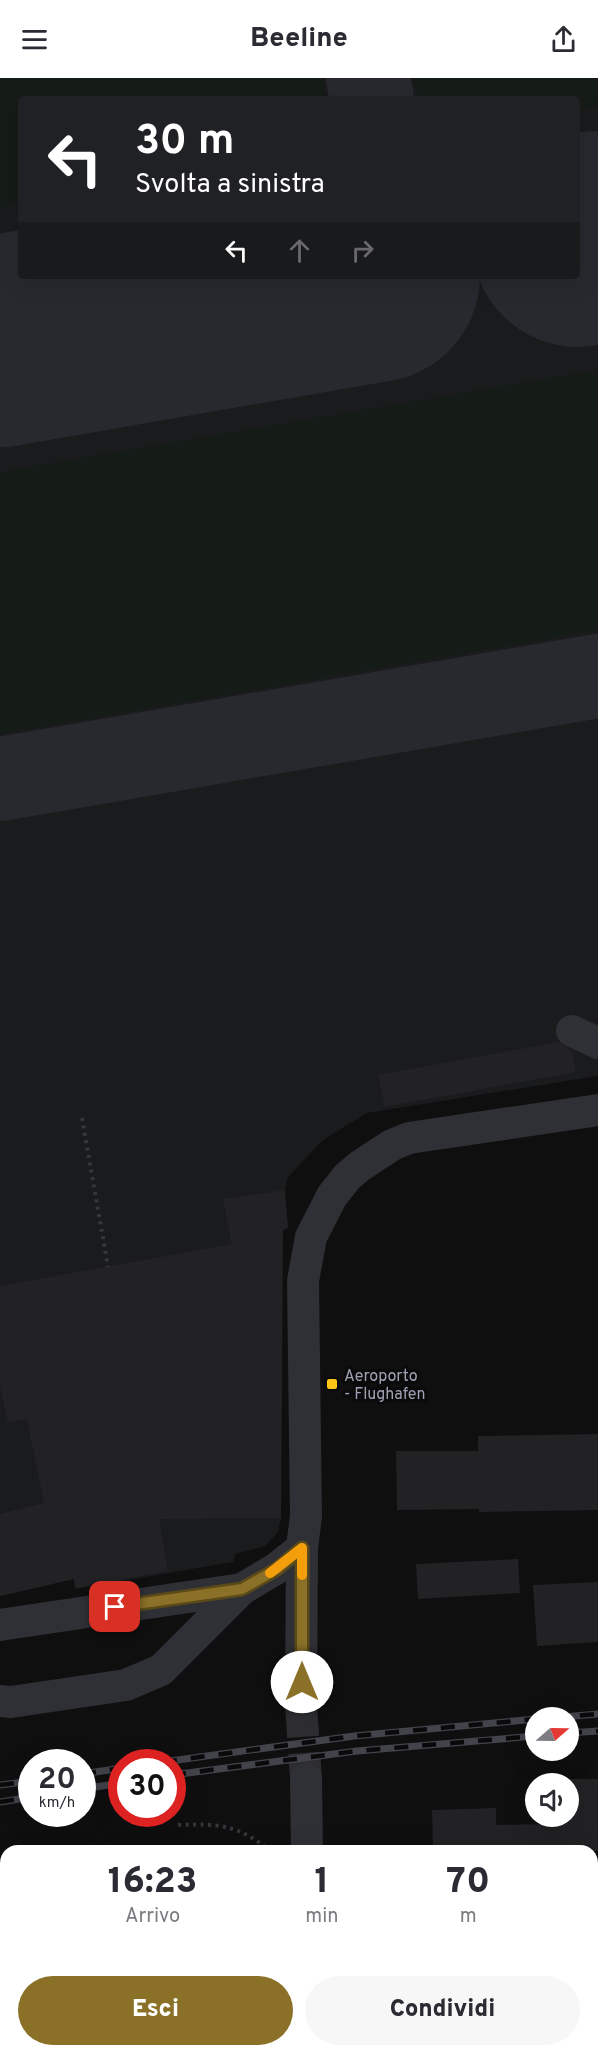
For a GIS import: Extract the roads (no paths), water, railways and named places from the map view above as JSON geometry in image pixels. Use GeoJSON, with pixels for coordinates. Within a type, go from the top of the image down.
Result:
{"type":"FeatureCollection","features":[{"type":"Feature","properties":{"kind":"street"},"geometry":{"type":"LineString","coordinates":[[301,1705],[302,1548],[306,1516],[303,1281],[310,1237],[332,1196],[347,1177],[376,1154],[409,1138],[598,1110]]}},
{"type":"Feature","properties":{"kind":"street"},"geometry":{"type":"LineString","coordinates":[[0,1701],[11,1702],[126,1685],[161,1670],[242,1589],[277,1569],[302,1548]]}},
{"type":"Feature","properties":{"kind":"street"},"geometry":{"type":"LineString","coordinates":[[0,1625],[242,1589]]}},
{"type":"Feature","properties":{"kind":"street"},"geometry":{"type":"LineString","coordinates":[[306,1779],[307,1845]]}},
{"type":"Feature","properties":{"kind":"tunnel"},"geometry":{"type":"LineString","coordinates":[[301,1705],[306,1779]]}},
{"type":"Feature","properties":{"kind":"railway"},"geometry":{"type":"LineString","coordinates":[[579,1716],[598,1714]]}},
{"type":"Feature","properties":{"kind":"railway"},"geometry":{"type":"LineString","coordinates":[[186,1759],[354,1736],[525,1720]]}},
{"type":"Feature","properties":{"kind":"railway"},"geometry":{"type":"LineString","coordinates":[[579,1732],[598,1731]]}},
{"type":"Feature","properties":{"kind":"railway"},"geometry":{"type":"LineString","coordinates":[[186,1773],[357,1751],[525,1737]]}},
{"type":"Feature","properties":{"kind":"railway"},"geometry":{"type":"LineString","coordinates":[[96,1772],[108,1770]]}},
{"type":"Feature","properties":{"kind":"railway"},"geometry":{"type":"LineString","coordinates":[[0,1785],[18,1783]]}},
{"type":"Feature","properties":{"kind":"railway"},"geometry":{"type":"LineString","coordinates":[[96,1787],[108,1785]]}},
{"type":"Feature","properties":{"kind":"railway"},"geometry":{"type":"LineString","coordinates":[[0,1802],[18,1799]]}},
{"type":"Feature","properties":{"kind":"place","name":"Aeroporto - Flughafen"},"geometry":{"type":"Point","coordinates":[332,1384]}}]}
